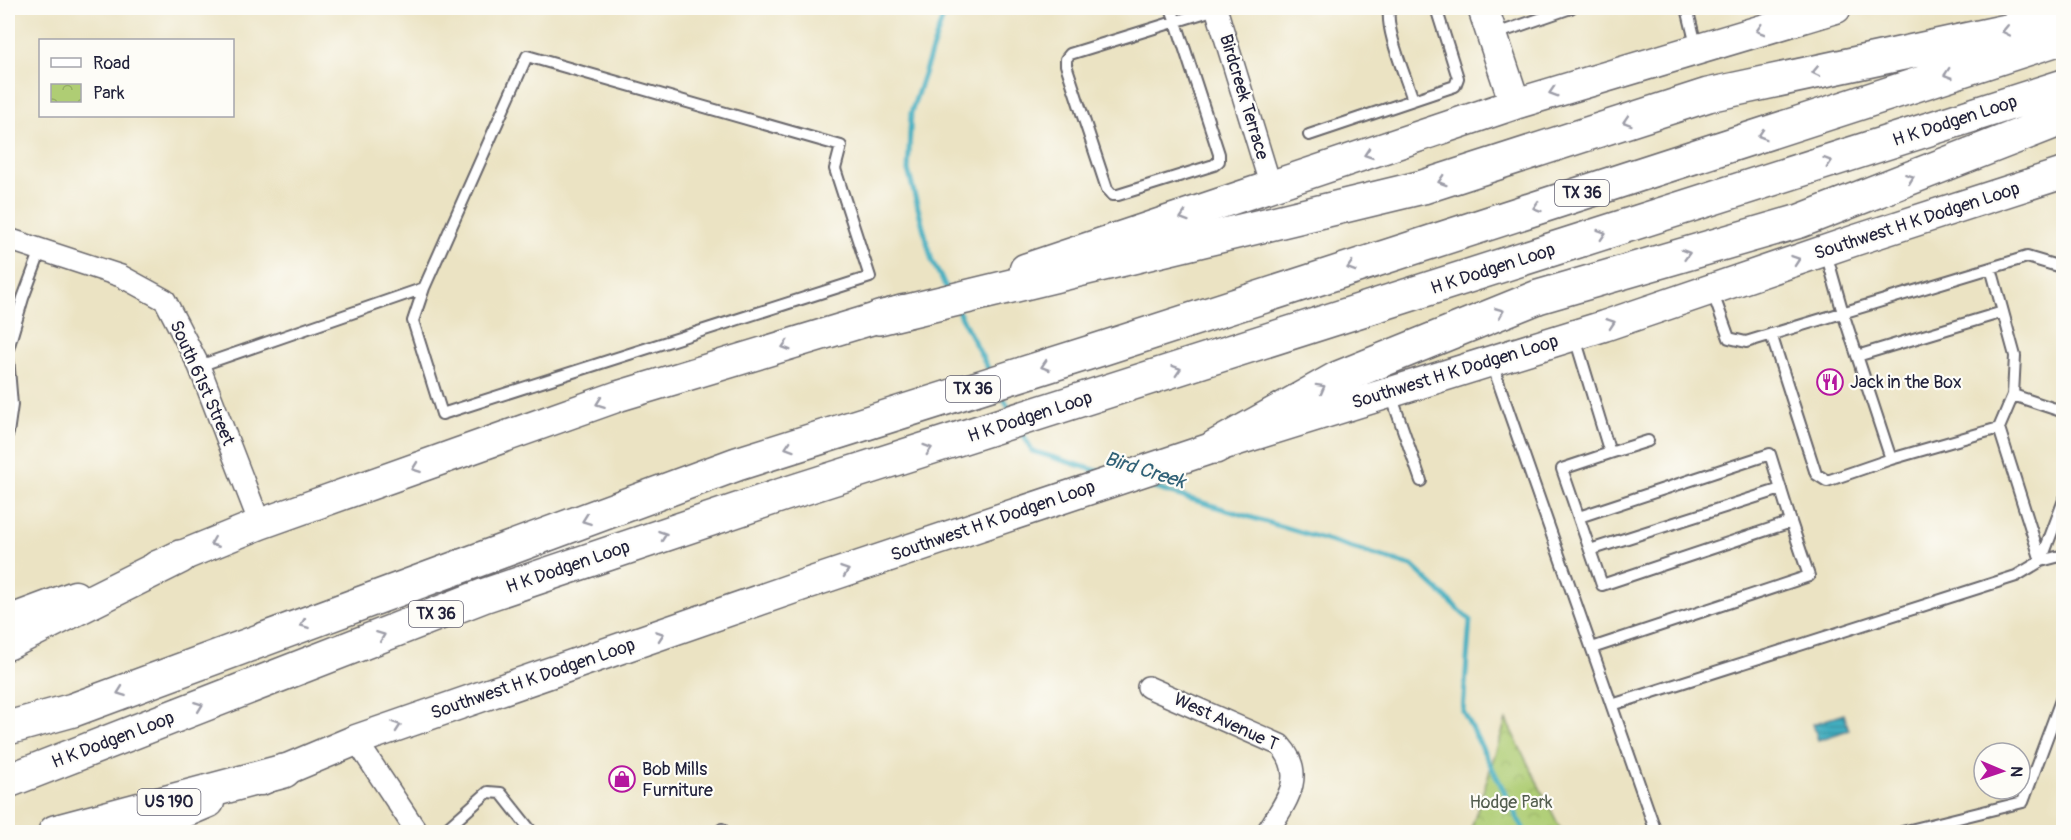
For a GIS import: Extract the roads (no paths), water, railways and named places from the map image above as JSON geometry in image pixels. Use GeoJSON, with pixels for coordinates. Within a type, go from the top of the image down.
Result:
{"type":"FeatureCollection","features":[{"type":"Feature","properties":{"kind":"highway"},"geometry":{"type":"LineString","coordinates":[[879,318],[1063,265],[1424,187],[1708,95],[2064,18]]}},
{"type":"Feature","properties":{"kind":"highway","name":"H K Dodgen Loop"},"geometry":{"type":"LineString","coordinates":[[8,729],[73,710],[737,464],[1101,349],[2064,37]]}},
{"type":"Feature","properties":{"kind":"highway","name":"H K Dodgen Loop"},"geometry":{"type":"LineString","coordinates":[[8,781],[483,596],[872,467],[2064,86]]}},
{"type":"Feature","properties":{"kind":"highway"},"geometry":{"type":"LineString","coordinates":[[1215,447],[1338,378],[1538,297],[1800,221],[2064,118]]}},
{"type":"Feature","properties":{"kind":"highway"},"geometry":{"type":"LineString","coordinates":[[8,643],[180,557]]}},
{"type":"Feature","properties":{"kind":"highway","name":"US 190"},"geometry":{"type":"LineString","coordinates":[[55,832],[284,771]]}},
{"type":"Feature","properties":{"kind":"main road"},"geometry":{"type":"LineString","coordinates":[[1483,8],[1515,104]]}},
{"type":"Feature","properties":{"kind":"main road"},"geometry":{"type":"LineString","coordinates":[[1063,265],[1271,188],[1515,104],[1836,8]]}},
{"type":"Feature","properties":{"kind":"main road","name":"Southwest H K Dodgen Loop"},"geometry":{"type":"LineString","coordinates":[[138,832],[356,740],[961,532],[1215,447],[1574,335],[1825,250],[2064,173]]}},
{"type":"Feature","properties":{"kind":"main road"},"geometry":{"type":"LineString","coordinates":[[8,621],[180,557],[260,524],[619,396],[879,318]]}},
{"type":"Feature","properties":{"kind":"street","name":"Birdcreek Terrace"},"geometry":{"type":"LineString","coordinates":[[1216,8],[1271,188]]}},
{"type":"Feature","properties":{"kind":"street","name":"South 61st Street"},"geometry":{"type":"LineString","coordinates":[[8,239],[122,276],[165,300],[199,366],[260,524]]}},
{"type":"Feature","properties":{"kind":"street","name":"West Avenue T"},"geometry":{"type":"LineString","coordinates":[[1148,687],[1280,745],[1289,755],[1294,774],[1291,789],[1267,832]]}},
{"type":"Feature","properties":{"kind":"street"},"geometry":{"type":"LineString","coordinates":[[356,740],[417,832]]}},
{"type":"Feature","properties":{"kind":"lane"},"geometry":{"type":"LineString","coordinates":[[1172,8],[1176,22],[1219,153],[1219,161],[1214,165],[1112,195],[1103,178],[1066,59],[1070,54],[1176,22],[1216,8]]}},
{"type":"Feature","properties":{"kind":"lane"},"geometry":{"type":"LineString","coordinates":[[1390,8],[1389,27],[1413,100]]}},
{"type":"Feature","properties":{"kind":"lane"},"geometry":{"type":"LineString","coordinates":[[1309,135],[1455,86],[1458,78],[1436,8]]}},
{"type":"Feature","properties":{"kind":"lane"},"geometry":{"type":"LineString","coordinates":[[1492,36],[1571,8]]}},
{"type":"Feature","properties":{"kind":"lane"},"geometry":{"type":"LineString","coordinates":[[1687,8],[1697,49]]}},
{"type":"Feature","properties":{"kind":"lane"},"geometry":{"type":"LineString","coordinates":[[199,366],[424,288],[527,56],[841,146],[835,169],[870,277],[442,414],[413,321],[424,288]]}},
{"type":"Feature","properties":{"kind":"lane"},"geometry":{"type":"LineString","coordinates":[[8,349],[23,298],[41,250]]}},
{"type":"Feature","properties":{"kind":"lane"},"geometry":{"type":"LineString","coordinates":[[1825,250],[1843,313],[1891,459]]}},
{"type":"Feature","properties":{"kind":"lane"},"geometry":{"type":"LineString","coordinates":[[1712,289],[1730,338],[1746,342],[2027,257],[2064,268]]}},
{"type":"Feature","properties":{"kind":"lane"},"geometry":{"type":"LineString","coordinates":[[1991,268],[2015,356],[2013,395],[1999,428],[2041,561]]}},
{"type":"Feature","properties":{"kind":"lane"},"geometry":{"type":"LineString","coordinates":[[1857,356],[2003,312]]}},
{"type":"Feature","properties":{"kind":"lane"},"geometry":{"type":"LineString","coordinates":[[1771,334],[1816,474],[1827,481],[1891,459],[1999,428]]}},
{"type":"Feature","properties":{"kind":"lane"},"geometry":{"type":"LineString","coordinates":[[1574,335],[1610,453]]}},
{"type":"Feature","properties":{"kind":"lane"},"geometry":{"type":"LineString","coordinates":[[8,357],[12,405],[8,433]]}},
{"type":"Feature","properties":{"kind":"lane"},"geometry":{"type":"LineString","coordinates":[[1491,361],[1656,832]]}},
{"type":"Feature","properties":{"kind":"lane"},"geometry":{"type":"LineString","coordinates":[[1390,392],[1422,481]]}},
{"type":"Feature","properties":{"kind":"lane"},"geometry":{"type":"LineString","coordinates":[[2013,395],[2064,412]]}},
{"type":"Feature","properties":{"kind":"lane"},"geometry":{"type":"LineString","coordinates":[[1648,441],[1562,469],[1602,585],[1791,522]]}},
{"type":"Feature","properties":{"kind":"lane"},"geometry":{"type":"LineString","coordinates":[[1579,517],[1770,454],[1809,576],[1592,648]]}},
{"type":"Feature","properties":{"kind":"lane"},"geometry":{"type":"LineString","coordinates":[[1590,550],[1781,489]]}},
{"type":"Feature","properties":{"kind":"lane"},"geometry":{"type":"LineString","coordinates":[[2041,561],[2064,500]]}},
{"type":"Feature","properties":{"kind":"lane"},"geometry":{"type":"LineString","coordinates":[[1612,705],[2016,576],[2041,561],[2064,555]]}},
{"type":"Feature","properties":{"kind":"lane"},"geometry":{"type":"LineString","coordinates":[[1902,832],[2023,802],[2064,692]]}},
{"type":"Feature","properties":{"kind":"lane"},"geometry":{"type":"LineString","coordinates":[[443,832],[488,792],[501,794],[532,832]]}},
{"type":"Feature","properties":{"kind":"water"},"geometry":{"type":"Polygon","coordinates":[[[1844,714],[1849,730],[1818,740],[1813,724],[1844,714]]]}},
{"type":"Feature","properties":{"kind":"waterway","name":"Bird Creek"},"geometry":{"type":"LineString","coordinates":[[946,8],[911,113],[908,170],[932,261],[947,289]]}},
{"type":"Feature","properties":{"kind":"waterway","name":"Bird Creek"},"geometry":{"type":"LineString","coordinates":[[958,311],[990,372]]}},
{"type":"Feature","properties":{"kind":"waterway","name":"Bird Creek"},"geometry":{"type":"LineString","coordinates":[[1001,393],[1011,412]]}},
{"type":"Feature","properties":{"kind":"waterway","name":"Bird Creek"},"geometry":{"type":"LineString","coordinates":[[1021,430],[1032,451],[1101,472]]}},
{"type":"Feature","properties":{"kind":"waterway","name":"Bird Creek"},"geometry":{"type":"LineString","coordinates":[[1141,484],[1412,566],[1470,620],[1463,711],[1525,832]]}},
{"type":"Feature","properties":{"kind":"place","name":"Jack in the Box"},"geometry":{"type":"Point","coordinates":[1830,382]}},
{"type":"Feature","properties":{"kind":"place","name":"Bob Mills Furniture"},"geometry":{"type":"Point","coordinates":[622,779]}},
{"type":"Feature","properties":{"kind":"park label","name":"Hodge Park"},"geometry":{"type":"Point","coordinates":[1511,802]}}]}
